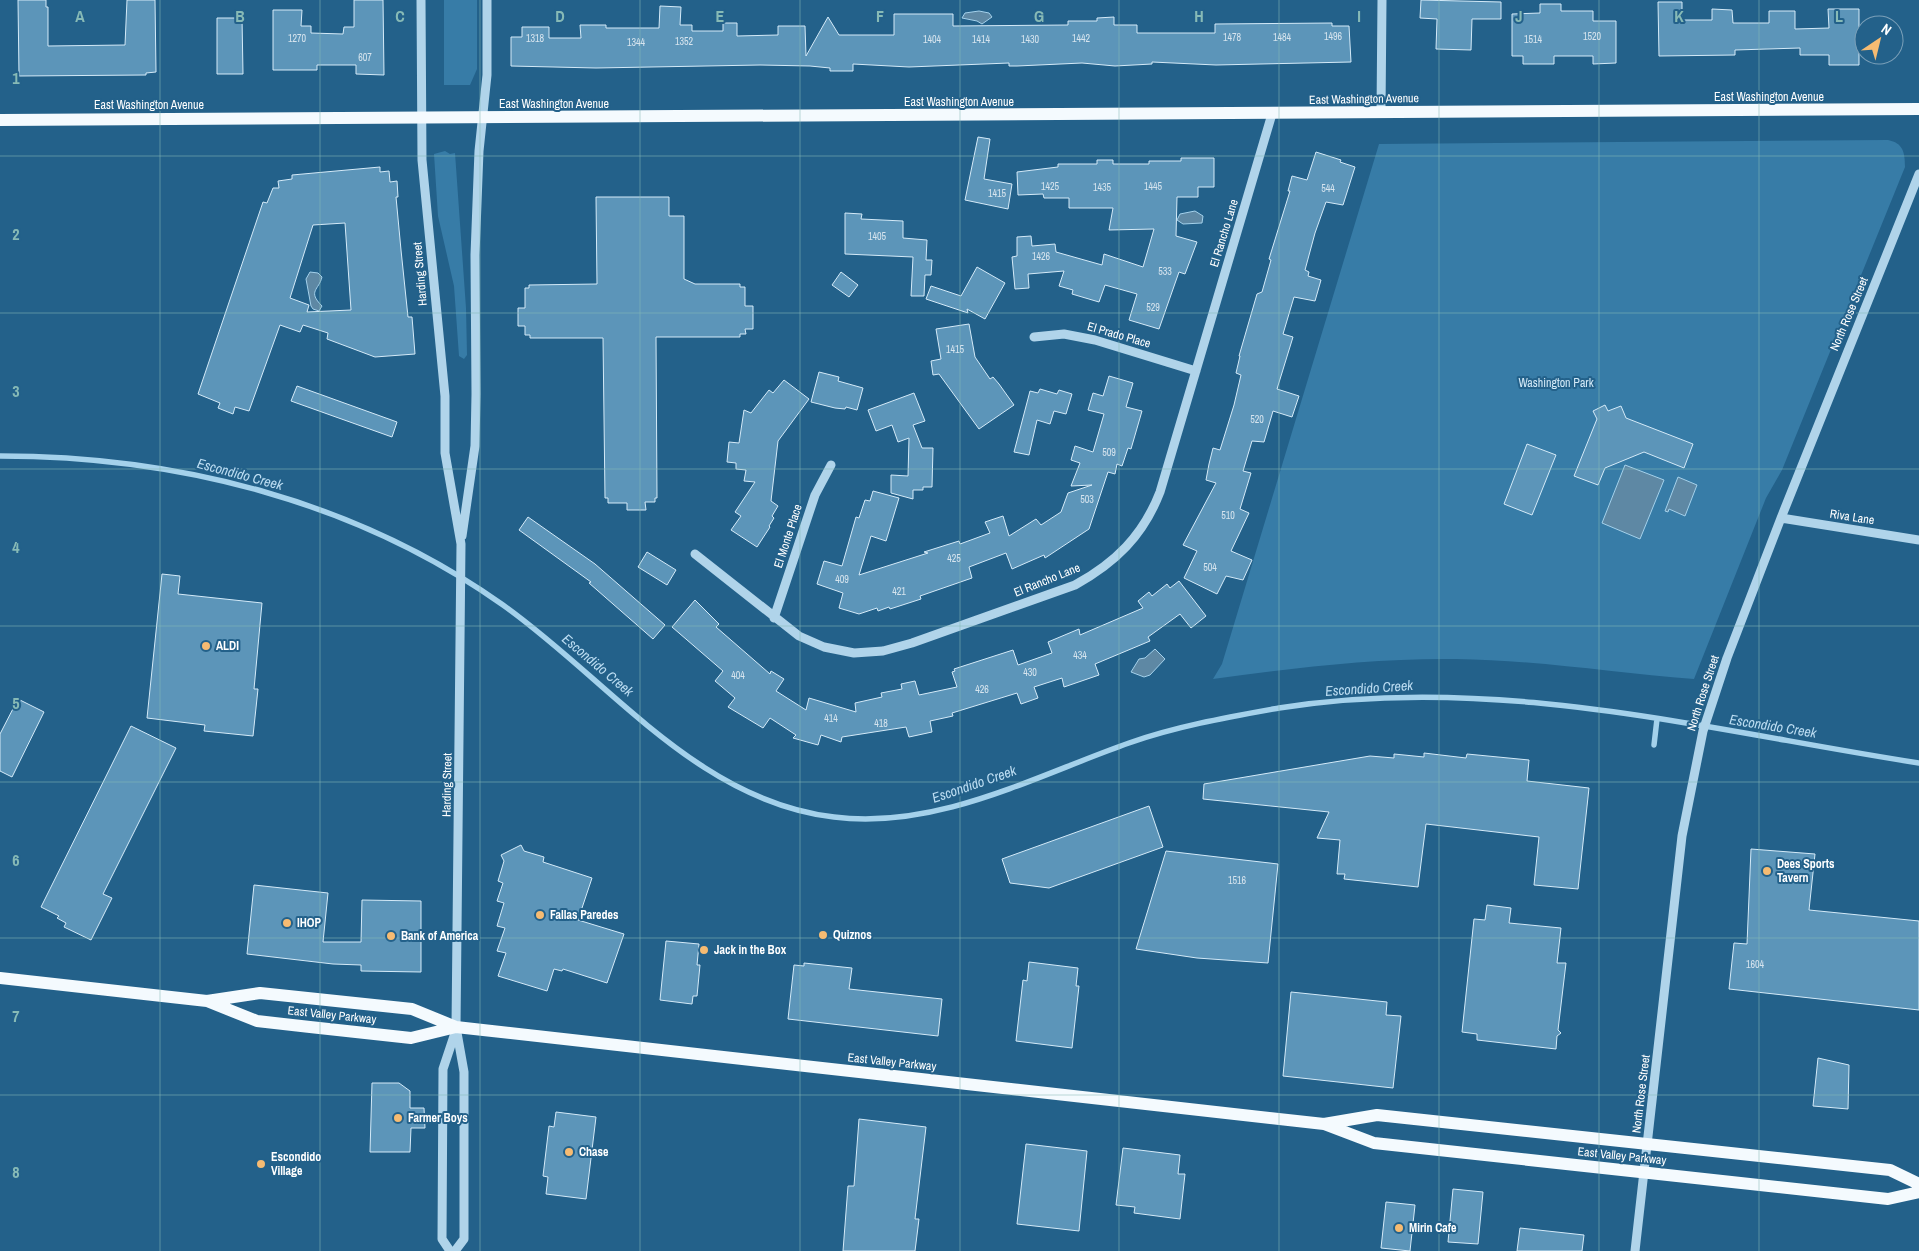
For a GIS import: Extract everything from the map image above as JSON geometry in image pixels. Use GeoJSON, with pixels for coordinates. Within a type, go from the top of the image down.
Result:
{"type":"FeatureCollection","features":[{"type":"Feature","properties":{"kind":"main road","name":"East Washington Avenue"},"geometry":{"type":"LineString","coordinates":[[0,120],[1919,109]]}},
{"type":"Feature","properties":{"kind":"main road","name":"East Valley Parkway"},"geometry":{"type":"LineString","coordinates":[[0,978],[207,1001],[260,993],[412,1009],[456,1028],[1324,1124],[1374,1143],[1888,1199],[1919,1192]]}},
{"type":"Feature","properties":{"kind":"main road","name":"East Valley Parkway"},"geometry":{"type":"LineString","coordinates":[[207,1001],[257,1021],[411,1038],[456,1028]]}},
{"type":"Feature","properties":{"kind":"main road","name":"East Valley Parkway"},"geometry":{"type":"LineString","coordinates":[[1324,1124],[1377,1115],[1890,1170],[1919,1184]]}},
{"type":"Feature","properties":{"kind":"street","name":"Harding Street"},"geometry":{"type":"LineString","coordinates":[[421,0],[422,160],[444,396],[445,452],[461,544]]}},
{"type":"Feature","properties":{"kind":"street","name":"Harding Street"},"geometry":{"type":"LineString","coordinates":[[456,1028],[461,544],[474,446],[476,394],[475,255],[478,151],[487,75],[487,0]]}},
{"type":"Feature","properties":{"kind":"street"},"geometry":{"type":"LineString","coordinates":[[1382,0],[1382,112]]}},
{"type":"Feature","properties":{"kind":"street","name":"El Rancho Lane"},"geometry":{"type":"LineString","coordinates":[[695,554],[799,636],[824,647],[854,653],[883,651],[912,643],[1074,585],[1098,572],[1133,542],[1153,510],[1272,114]]}},
{"type":"Feature","properties":{"kind":"street","name":"North Rose Street"},"geometry":{"type":"LineString","coordinates":[[1635,1251],[1682,839],[1696,757],[1715,693],[1780,518],[1919,174]]}},
{"type":"Feature","properties":{"kind":"street","name":"El Prado Place"},"geometry":{"type":"LineString","coordinates":[[1034,337],[1064,334],[1095,340],[1196,371]]}},
{"type":"Feature","properties":{"kind":"street","name":"El Monte Place"},"geometry":{"type":"LineString","coordinates":[[774,618],[815,496],[831,465]]}},
{"type":"Feature","properties":{"kind":"street","name":"Riva Lane"},"geometry":{"type":"LineString","coordinates":[[1780,518],[1919,540]]}},
{"type":"Feature","properties":{"kind":"street"},"geometry":{"type":"LineString","coordinates":[[450,1251],[442,1239],[443,1068],[456,1028]]}},
{"type":"Feature","properties":{"kind":"street"},"geometry":{"type":"LineString","coordinates":[[455,1251],[464,1239],[464,1072],[456,1028]]}},
{"type":"Feature","properties":{"kind":"green space"},"geometry":{"type":"Polygon","coordinates":[[[444,0],[477,0],[477,69],[470,85],[444,85],[444,0]]]}},
{"type":"Feature","properties":{"kind":"green space","name":"Washington Park"},"geometry":{"type":"Polygon","coordinates":[[[1888,140],[1897,143],[1902,149],[1905,167],[1782,470],[1766,498],[1694,679],[1546,664],[1486,660],[1425,659],[1364,662],[1213,679],[1222,664],[1379,144],[1888,140]]]}},
{"type":"Feature","properties":{"kind":"green space"},"geometry":{"type":"Polygon","coordinates":[[[445,151],[450,154],[455,153],[466,308],[467,355],[464,359],[459,356],[454,286],[438,216],[434,154],[445,151]]]}},
{"type":"Feature","properties":{"kind":"shaded area"},"geometry":{"type":"Polygon","coordinates":[[[979,11],[989,13],[992,17],[982,24],[962,18],[965,13],[979,11]]]}},
{"type":"Feature","properties":{"kind":"shaded area"},"geometry":{"type":"Polygon","coordinates":[[[1195,211],[1203,216],[1202,223],[1183,224],[1177,220],[1180,214],[1195,211]]]}},
{"type":"Feature","properties":{"kind":"shaded area"},"geometry":{"type":"Polygon","coordinates":[[[310,272],[318,273],[322,277],[315,291],[315,297],[322,306],[319,311],[311,306],[306,279],[310,272]]]}},
{"type":"Feature","properties":{"kind":"shaded area"},"geometry":{"type":"Polygon","coordinates":[[[1625,465],[1664,480],[1640,539],[1602,523],[1625,465]]]}},
{"type":"Feature","properties":{"kind":"shaded area"},"geometry":{"type":"Polygon","coordinates":[[[1678,477],[1697,485],[1685,516],[1669,509],[1668,512],[1665,511],[1678,477]]]}},
{"type":"Feature","properties":{"kind":"shaded area"},"geometry":{"type":"Polygon","coordinates":[[[1155,649],[1165,659],[1150,675],[1144,677],[1131,672],[1139,659],[1145,658],[1155,649]]]}},
{"type":"Feature","properties":{"kind":"building"},"geometry":{"type":"Polygon","coordinates":[[[18,0],[46,0],[46,7],[48,7],[48,46],[125,45],[127,0],[155,0],[156,72],[146,73],[146,75],[19,76],[18,0]]]}},
{"type":"Feature","properties":{"kind":"building"},"geometry":{"type":"Polygon","coordinates":[[[354,0],[383,0],[384,75],[356,74],[356,65],[317,65],[317,70],[273,70],[273,10],[302,10],[301,26],[311,26],[311,33],[343,34],[344,27],[354,27],[354,0]]]}},
{"type":"Feature","properties":{"kind":"building"},"geometry":{"type":"Polygon","coordinates":[[[1421,0],[1501,2],[1501,19],[1472,19],[1471,50],[1436,49],[1437,19],[1420,18],[1421,0]]]}},
{"type":"Feature","properties":{"kind":"building"},"geometry":{"type":"Polygon","coordinates":[[[1658,2],[1682,2],[1682,20],[1712,20],[1712,9],[1732,10],[1733,23],[1769,23],[1769,11],[1795,11],[1795,29],[1829,28],[1828,9],[1859,9],[1859,15],[1854,15],[1854,65],[1829,65],[1829,55],[1800,55],[1800,48],[1735,50],[1735,55],[1659,56],[1658,2]]]}},
{"type":"Feature","properties":{"kind":"building"},"geometry":{"type":"Polygon","coordinates":[[[1540,4],[1561,4],[1561,11],[1593,11],[1593,21],[1616,21],[1616,63],[1593,64],[1593,56],[1554,56],[1554,64],[1523,64],[1523,56],[1512,56],[1512,14],[1540,13],[1540,4]]]}},
{"type":"Feature","properties":{"kind":"building"},"geometry":{"type":"Polygon","coordinates":[[[660,6],[681,7],[680,25],[692,25],[692,31],[723,31],[723,23],[737,23],[737,36],[778,35],[778,26],[805,26],[806,56],[828,17],[839,35],[894,35],[894,14],[953,14],[953,26],[1068,25],[1068,21],[1097,21],[1097,18],[1114,17],[1114,25],[1137,25],[1137,33],[1215,33],[1215,24],[1332,23],[1332,26],[1349,26],[1351,62],[1216,65],[1152,62],[1152,64],[1115,66],[1082,63],[1009,66],[1009,63],[909,67],[853,64],[853,71],[830,71],[830,68],[810,66],[760,65],[596,68],[511,66],[511,37],[522,37],[522,27],[549,27],[549,38],[581,38],[580,25],[606,25],[606,28],[659,28],[660,6]]]}},
{"type":"Feature","properties":{"kind":"building"},"geometry":{"type":"Polygon","coordinates":[[[217,18],[242,18],[243,74],[217,74],[217,18]]]}},
{"type":"Feature","properties":{"kind":"building"},"geometry":{"type":"Polygon","coordinates":[[[978,137],[990,139],[984,179],[1012,184],[1008,209],[965,200],[978,137]]]}},
{"type":"Feature","properties":{"kind":"building"},"geometry":{"type":"Polygon","coordinates":[[[1316,152],[1341,160],[1340,162],[1355,167],[1343,205],[1326,202],[1315,233],[1305,270],[1309,272],[1308,276],[1321,280],[1315,301],[1294,297],[1283,334],[1293,337],[1277,389],[1299,396],[1292,417],[1273,411],[1264,442],[1252,441],[1243,471],[1251,473],[1240,509],[1249,513],[1231,551],[1252,560],[1243,580],[1226,576],[1217,594],[1184,578],[1197,551],[1183,545],[1216,483],[1206,480],[1209,464],[1213,448],[1220,450],[1234,405],[1241,375],[1236,373],[1239,356],[1257,294],[1262,292],[1271,260],[1269,259],[1290,191],[1288,191],[1292,176],[1307,180],[1316,152]]]}},
{"type":"Feature","properties":{"kind":"building"},"geometry":{"type":"Polygon","coordinates":[[[1181,158],[1214,158],[1214,187],[1198,187],[1198,197],[1177,197],[1176,236],[1197,242],[1185,274],[1179,272],[1159,329],[1129,320],[1137,294],[1105,285],[1099,302],[1072,294],[1073,290],[1059,286],[1064,271],[1028,274],[1029,288],[1015,289],[1012,257],[1017,256],[1017,237],[1031,236],[1032,246],[1055,244],[1056,252],[1102,265],[1104,254],[1143,267],[1154,229],[1109,230],[1113,208],[1069,208],[1069,198],[1044,198],[1043,194],[1018,195],[1017,172],[1058,167],[1058,164],[1097,164],[1097,160],[1113,160],[1113,164],[1149,164],[1149,161],[1181,161],[1181,158]]]}},
{"type":"Feature","properties":{"kind":"building"},"geometry":{"type":"Polygon","coordinates":[[[380,167],[380,172],[389,171],[390,182],[397,181],[398,197],[396,197],[401,250],[408,317],[412,317],[415,354],[375,357],[327,339],[328,333],[303,325],[300,332],[280,325],[249,411],[235,407],[233,414],[218,408],[220,403],[198,394],[263,202],[267,203],[273,188],[279,188],[278,181],[292,179],[292,175],[380,167]],[[345,223],[313,225],[290,298],[309,305],[307,312],[351,310],[345,223]]]}},
{"type":"Feature","properties":{"kind":"building"},"geometry":{"type":"Polygon","coordinates":[[[596,197],[669,197],[669,216],[684,216],[684,279],[695,284],[740,284],[740,287],[745,287],[745,306],[753,306],[753,329],[745,329],[746,334],[740,334],[740,337],[656,337],[657,498],[655,498],[655,502],[645,502],[646,510],[627,510],[627,503],[608,503],[608,498],[605,498],[603,338],[530,338],[530,335],[525,335],[525,326],[518,326],[518,308],[525,308],[525,288],[529,288],[529,285],[597,284],[596,197]]]}},
{"type":"Feature","properties":{"kind":"building"},"geometry":{"type":"Polygon","coordinates":[[[845,213],[862,214],[861,219],[903,221],[903,238],[927,240],[926,260],[932,260],[931,275],[925,275],[924,296],[911,296],[913,257],[845,254],[845,213]]]}},
{"type":"Feature","properties":{"kind":"building"},"geometry":{"type":"Polygon","coordinates":[[[977,267],[1005,283],[985,319],[967,309],[968,313],[926,299],[931,286],[961,296],[977,267]]]}},
{"type":"Feature","properties":{"kind":"building"},"geometry":{"type":"Polygon","coordinates":[[[841,272],[858,285],[849,297],[832,285],[841,272]]]}},
{"type":"Feature","properties":{"kind":"building"},"geometry":{"type":"Polygon","coordinates":[[[969,324],[975,357],[990,379],[993,377],[1014,405],[979,429],[939,374],[933,375],[931,361],[941,359],[936,329],[969,324]]]}},
{"type":"Feature","properties":{"kind":"building"},"geometry":{"type":"Polygon","coordinates":[[[819,372],[839,377],[838,381],[863,388],[857,410],[846,407],[845,409],[835,408],[811,402],[819,372]]]}},
{"type":"Feature","properties":{"kind":"building"},"geometry":{"type":"Polygon","coordinates":[[[1109,376],[1133,383],[1126,407],[1142,411],[1131,449],[1128,448],[1122,466],[1117,464],[1115,474],[1108,472],[1089,529],[1045,558],[1044,555],[1012,569],[1006,553],[969,567],[972,578],[920,596],[921,599],[890,609],[889,607],[878,611],[877,608],[859,614],[839,608],[843,593],[817,584],[824,561],[842,566],[856,517],[859,518],[865,500],[870,501],[873,491],[899,498],[886,541],[871,536],[859,575],[928,553],[924,552],[959,541],[960,544],[990,533],[985,522],[1003,516],[1009,536],[1036,519],[1041,525],[1061,512],[1068,493],[1092,485],[1071,486],[1080,463],[1071,460],[1075,446],[1093,452],[1104,414],[1088,410],[1093,393],[1103,396],[1109,376]]]}},
{"type":"Feature","properties":{"kind":"building"},"geometry":{"type":"Polygon","coordinates":[[[784,380],[809,399],[778,441],[771,501],[778,506],[772,516],[774,518],[770,527],[757,547],[731,530],[741,516],[735,512],[755,482],[744,481],[746,470],[736,469],[736,463],[727,462],[729,442],[739,443],[744,410],[751,413],[769,390],[773,393],[784,380]]]}},
{"type":"Feature","properties":{"kind":"building"},"geometry":{"type":"Polygon","coordinates":[[[297,386],[397,422],[392,437],[291,401],[297,386]]]}},
{"type":"Feature","properties":{"kind":"building"},"geometry":{"type":"Polygon","coordinates":[[[1040,389],[1057,394],[1059,390],[1072,394],[1066,414],[1054,411],[1050,424],[1037,420],[1029,455],[1014,452],[1030,391],[1038,393],[1040,389]]]}},
{"type":"Feature","properties":{"kind":"building"},"geometry":{"type":"Polygon","coordinates":[[[914,393],[925,421],[913,425],[922,448],[933,448],[932,487],[923,487],[923,490],[913,490],[913,499],[891,493],[891,475],[908,476],[909,438],[898,442],[892,425],[876,431],[868,410],[914,393]]]}},
{"type":"Feature","properties":{"kind":"building"},"geometry":{"type":"Polygon","coordinates":[[[1605,405],[1608,411],[1621,406],[1626,418],[1693,444],[1684,468],[1644,452],[1605,468],[1598,485],[1574,476],[1597,419],[1593,411],[1605,405]]]}},
{"type":"Feature","properties":{"kind":"building"},"geometry":{"type":"Polygon","coordinates":[[[1527,444],[1556,455],[1532,515],[1504,504],[1527,444]]]}},
{"type":"Feature","properties":{"kind":"building"},"geometry":{"type":"Polygon","coordinates":[[[528,517],[595,564],[665,625],[653,639],[589,583],[591,582],[519,530],[528,517]]]}},
{"type":"Feature","properties":{"kind":"building"},"geometry":{"type":"Polygon","coordinates":[[[647,552],[676,570],[667,585],[638,567],[647,552]]]}},
{"type":"Feature","properties":{"kind":"building","name":"ALDI"},"geometry":{"type":"Polygon","coordinates":[[[162,574],[180,576],[178,594],[262,603],[254,689],[258,689],[253,736],[204,731],[205,725],[147,718],[162,574]]]}},
{"type":"Feature","properties":{"kind":"building"},"geometry":{"type":"Polygon","coordinates":[[[1179,581],[1206,616],[1191,628],[1180,614],[1148,637],[1150,641],[1095,664],[1099,675],[1064,687],[1062,678],[1034,687],[1038,698],[1021,704],[1017,693],[952,713],[953,716],[930,721],[932,732],[909,737],[906,727],[842,737],[841,742],[821,735],[818,745],[793,738],[796,735],[770,718],[763,728],[728,707],[735,698],[715,681],[723,671],[672,627],[695,600],[719,624],[716,627],[770,674],[771,671],[784,679],[776,691],[806,710],[809,698],[856,712],[855,703],[882,697],[881,693],[902,689],[901,684],[915,681],[919,695],[957,687],[952,672],[955,671],[954,669],[1013,650],[1018,665],[1052,653],[1048,642],[1079,629],[1080,635],[1143,608],[1138,601],[1149,592],[1152,596],[1167,584],[1170,588],[1179,581]]]}},
{"type":"Feature","properties":{"kind":"building"},"geometry":{"type":"Polygon","coordinates":[[[18,699],[44,712],[12,777],[0,771],[0,734],[18,699]]]}},
{"type":"Feature","properties":{"kind":"building"},"geometry":{"type":"Polygon","coordinates":[[[131,726],[176,748],[103,894],[112,898],[91,940],[64,927],[66,923],[57,918],[59,916],[41,907],[131,726]]]}},
{"type":"Feature","properties":{"kind":"building"},"geometry":{"type":"Polygon","coordinates":[[[1424,753],[1466,758],[1467,754],[1529,760],[1527,781],[1589,788],[1578,889],[1534,885],[1539,837],[1426,824],[1418,887],[1344,879],[1345,874],[1337,874],[1340,840],[1317,838],[1329,812],[1203,799],[1204,784],[1370,756],[1394,758],[1394,754],[1424,757],[1424,753]]]}},
{"type":"Feature","properties":{"kind":"building"},"geometry":{"type":"Polygon","coordinates":[[[1149,806],[1163,847],[1049,888],[1010,883],[1002,859],[1149,806]]]}},
{"type":"Feature","properties":{"kind":"building","name":"Fallas Paredes"},"geometry":{"type":"Polygon","coordinates":[[[521,845],[524,851],[544,857],[543,862],[592,878],[578,920],[624,934],[607,983],[563,969],[562,971],[554,969],[547,991],[498,976],[506,953],[497,951],[505,928],[497,926],[504,903],[497,901],[503,883],[498,881],[504,861],[501,855],[521,845]]]}},
{"type":"Feature","properties":{"kind":"building"},"geometry":{"type":"Polygon","coordinates":[[[1751,849],[1815,854],[1809,910],[1919,921],[1919,1010],[1729,989],[1734,943],[1747,944],[1751,849]]]}},
{"type":"Feature","properties":{"kind":"building"},"geometry":{"type":"Polygon","coordinates":[[[1166,851],[1278,864],[1268,963],[1197,958],[1136,949],[1166,851]]]}},
{"type":"Feature","properties":{"kind":"building"},"geometry":{"type":"Polygon","coordinates":[[[254,885],[328,893],[323,942],[361,942],[362,900],[421,901],[421,972],[361,971],[361,965],[333,964],[247,954],[254,885]]]}},
{"type":"Feature","properties":{"kind":"building"},"geometry":{"type":"Polygon","coordinates":[[[1487,905],[1511,908],[1509,923],[1561,928],[1557,963],[1566,963],[1558,1030],[1561,1033],[1557,1036],[1556,1049],[1477,1040],[1477,1034],[1462,1032],[1474,919],[1485,920],[1487,905]]]}},
{"type":"Feature","properties":{"kind":"building"},"geometry":{"type":"Polygon","coordinates":[[[666,941],[699,944],[697,965],[700,965],[697,996],[693,996],[692,1004],[660,1000],[666,941]]]}},
{"type":"Feature","properties":{"kind":"building"},"geometry":{"type":"Polygon","coordinates":[[[1029,962],[1078,968],[1076,986],[1079,986],[1072,1048],[1016,1041],[1023,980],[1027,981],[1029,962]]]}},
{"type":"Feature","properties":{"kind":"building"},"geometry":{"type":"Polygon","coordinates":[[[804,963],[852,968],[849,989],[942,999],[938,1036],[788,1019],[794,965],[804,966],[804,963]]]}},
{"type":"Feature","properties":{"kind":"building"},"geometry":{"type":"Polygon","coordinates":[[[1291,992],[1387,1002],[1386,1015],[1401,1016],[1393,1088],[1283,1076],[1291,992]]]}},
{"type":"Feature","properties":{"kind":"building"},"geometry":{"type":"Polygon","coordinates":[[[1818,1058],[1849,1065],[1848,1109],[1813,1106],[1818,1058]]]}},
{"type":"Feature","properties":{"kind":"building","name":"Farmer Boys"},"geometry":{"type":"Polygon","coordinates":[[[372,1083],[399,1083],[410,1091],[410,1108],[424,1108],[425,1128],[411,1128],[410,1152],[370,1152],[372,1083]]]}},
{"type":"Feature","properties":{"kind":"building","name":"Chase"},"geometry":{"type":"Polygon","coordinates":[[[556,1112],[596,1117],[586,1199],[546,1194],[548,1177],[543,1176],[549,1126],[554,1127],[556,1112]]]}},
{"type":"Feature","properties":{"kind":"building"},"geometry":{"type":"Polygon","coordinates":[[[859,1119],[926,1127],[915,1219],[919,1219],[915,1251],[843,1251],[848,1186],[854,1186],[859,1119]]]}},
{"type":"Feature","properties":{"kind":"building"},"geometry":{"type":"Polygon","coordinates":[[[1026,1144],[1087,1151],[1079,1231],[1017,1224],[1026,1144]]]}},
{"type":"Feature","properties":{"kind":"building"},"geometry":{"type":"Polygon","coordinates":[[[1123,1148],[1180,1155],[1178,1174],[1185,1174],[1180,1219],[1134,1213],[1135,1207],[1116,1205],[1123,1148]]]}},
{"type":"Feature","properties":{"kind":"building"},"geometry":{"type":"Polygon","coordinates":[[[1453,1189],[1483,1192],[1478,1244],[1448,1242],[1453,1189]]]}},
{"type":"Feature","properties":{"kind":"building"},"geometry":{"type":"Polygon","coordinates":[[[1386,1202],[1415,1205],[1410,1251],[1381,1248],[1386,1202]]]}},
{"type":"Feature","properties":{"kind":"building"},"geometry":{"type":"Polygon","coordinates":[[[1520,1228],[1584,1235],[1582,1251],[1517,1251],[1520,1228]]]}},
{"type":"Feature","properties":{"kind":"waterway","name":"Escondido Creek"},"geometry":{"type":"LineString","coordinates":[[0,456],[67,458],[133,465],[199,476],[263,492],[326,512],[387,538],[446,569],[503,605],[542,635],[657,733],[697,763],[739,788],[785,806],[834,817],[872,819],[910,816],[948,808],[1022,784],[1129,743],[1203,722],[1279,708],[1360,699],[1440,697],[1520,701],[1600,710],[1919,763]]}},
{"type":"Feature","properties":{"kind":"waterway"},"geometry":{"type":"LineString","coordinates":[[1654,745],[1657,719]]}},
{"type":"Feature","properties":{"kind":"place","name":"ALDI"},"geometry":{"type":"Point","coordinates":[206,646]}},
{"type":"Feature","properties":{"kind":"place","name":"Dees Sports Tavern"},"geometry":{"type":"Point","coordinates":[1767,871]}},
{"type":"Feature","properties":{"kind":"place","name":"Fallas Paredes"},"geometry":{"type":"Point","coordinates":[540,915]}},
{"type":"Feature","properties":{"kind":"place","name":"IHOP"},"geometry":{"type":"Point","coordinates":[287,923]}},
{"type":"Feature","properties":{"kind":"place","name":"Quiznos"},"geometry":{"type":"Point","coordinates":[823,935]}},
{"type":"Feature","properties":{"kind":"place","name":"Bank of America"},"geometry":{"type":"Point","coordinates":[391,936]}},
{"type":"Feature","properties":{"kind":"place","name":"Jack in the Box"},"geometry":{"type":"Point","coordinates":[704,950]}},
{"type":"Feature","properties":{"kind":"place","name":"Farmer Boys"},"geometry":{"type":"Point","coordinates":[398,1118]}},
{"type":"Feature","properties":{"kind":"place","name":"Chase"},"geometry":{"type":"Point","coordinates":[569,1152]}},
{"type":"Feature","properties":{"kind":"place","name":"Escondido Village"},"geometry":{"type":"Point","coordinates":[261,1164]}},
{"type":"Feature","properties":{"kind":"place","name":"Mirin Cafe"},"geometry":{"type":"Point","coordinates":[1399,1228]}}]}
